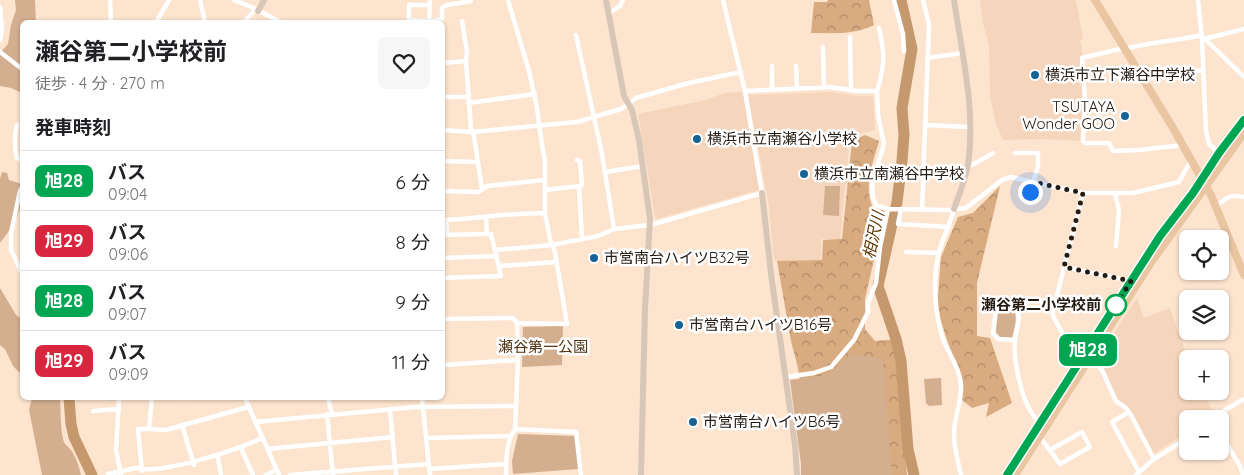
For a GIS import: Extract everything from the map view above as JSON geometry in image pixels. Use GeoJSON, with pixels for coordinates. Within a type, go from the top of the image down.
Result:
{"type":"FeatureCollection","features":[{"type":"Feature","properties":{"kind":"main road"},"geometry":{"type":"LineString","coordinates":[[1095,0],[1204,183],[1244,275]]}},
{"type":"Feature","properties":{"kind":"main road"},"geometry":{"type":"LineString","coordinates":[[1007,475],[1040,423],[1086,359],[1204,183],[1219,153],[1244,120]]}},
{"type":"Feature","properties":{"kind":"main road"},"geometry":{"type":"LineString","coordinates":[[1016,475],[1131,281],[1160,236],[1244,133]]}},
{"type":"Feature","properties":{"kind":"street"},"geometry":{"type":"LineString","coordinates":[[110,0],[111,20]]}},
{"type":"Feature","properties":{"kind":"street"},"geometry":{"type":"LineString","coordinates":[[157,20],[169,0]]}},
{"type":"Feature","properties":{"kind":"street"},"geometry":{"type":"LineString","coordinates":[[200,0],[205,20]]}},
{"type":"Feature","properties":{"kind":"street"},"geometry":{"type":"LineString","coordinates":[[234,0],[276,20]]}},
{"type":"Feature","properties":{"kind":"street"},"geometry":{"type":"LineString","coordinates":[[246,20],[264,0]]}},
{"type":"Feature","properties":{"kind":"street"},"geometry":{"type":"LineString","coordinates":[[437,20],[442,19],[442,8],[447,5],[471,0]]}},
{"type":"Feature","properties":{"kind":"street"},"geometry":{"type":"LineString","coordinates":[[508,0],[534,94],[540,126],[545,161],[545,212],[567,324],[517,323]]}},
{"type":"Feature","properties":{"kind":"street"},"geometry":{"type":"LineString","coordinates":[[606,0],[624,96],[632,110],[639,140],[650,225],[645,309],[641,475]]}},
{"type":"Feature","properties":{"kind":"street"},"geometry":{"type":"LineString","coordinates":[[608,14],[620,6],[623,0]]}},
{"type":"Feature","properties":{"kind":"street"},"geometry":{"type":"LineString","coordinates":[[723,0],[745,91],[762,193],[797,475]]}},
{"type":"Feature","properties":{"kind":"street"},"geometry":{"type":"LineString","coordinates":[[894,0],[903,34],[904,52]]}},
{"type":"Feature","properties":{"kind":"street"},"geometry":{"type":"LineString","coordinates":[[922,210],[929,24],[923,0]]}},
{"type":"Feature","properties":{"kind":"street"},"geometry":{"type":"LineString","coordinates":[[954,0],[970,109],[968,166],[939,253],[936,280],[936,312],[944,340],[957,368],[961,384],[960,404],[955,422],[953,442],[961,475]]}},
{"type":"Feature","properties":{"kind":"street"},"geometry":{"type":"LineString","coordinates":[[1198,0],[1203,38],[1208,144],[1219,153]]}},
{"type":"Feature","properties":{"kind":"street"},"geometry":{"type":"LineString","coordinates":[[409,20],[409,5],[430,3],[432,20]]}},
{"type":"Feature","properties":{"kind":"street"},"geometry":{"type":"LineString","coordinates":[[0,7],[2,28],[0,40]]}},
{"type":"Feature","properties":{"kind":"street"},"geometry":{"type":"LineString","coordinates":[[462,21],[467,51],[468,100],[482,190]]}},
{"type":"Feature","properties":{"kind":"street"},"geometry":{"type":"LineString","coordinates":[[879,28],[884,55],[883,71],[876,90],[878,115],[884,144],[872,184],[876,205],[890,209],[966,208],[1002,180],[1011,177],[1083,193],[1133,193],[1179,182],[1191,160]]}},
{"type":"Feature","properties":{"kind":"street"},"geometry":{"type":"LineString","coordinates":[[1183,146],[1113,151],[1109,143],[1085,143],[1085,100],[1082,58],[1143,44],[1203,38],[1244,29]]}},
{"type":"Feature","properties":{"kind":"street"},"geometry":{"type":"LineString","coordinates":[[576,35],[605,172],[614,230]]}},
{"type":"Feature","properties":{"kind":"street"},"geometry":{"type":"LineString","coordinates":[[850,37],[852,90]]}},
{"type":"Feature","properties":{"kind":"street"},"geometry":{"type":"LineString","coordinates":[[1203,38],[1244,77]]}},
{"type":"Feature","properties":{"kind":"street"},"geometry":{"type":"LineString","coordinates":[[823,48],[824,87]]}},
{"type":"Feature","properties":{"kind":"street"},"geometry":{"type":"LineString","coordinates":[[0,52],[20,67]]}},
{"type":"Feature","properties":{"kind":"street"},"geometry":{"type":"LineString","coordinates":[[927,58],[962,53]]}},
{"type":"Feature","properties":{"kind":"street"},"geometry":{"type":"LineString","coordinates":[[445,63],[466,61]]}},
{"type":"Feature","properties":{"kind":"street"},"geometry":{"type":"LineString","coordinates":[[772,66],[772,89]]}},
{"type":"Feature","properties":{"kind":"street"},"geometry":{"type":"LineString","coordinates":[[796,66],[797,88]]}},
{"type":"Feature","properties":{"kind":"street"},"geometry":{"type":"LineString","coordinates":[[1144,80],[1204,70]]}},
{"type":"Feature","properties":{"kind":"street"},"geometry":{"type":"LineString","coordinates":[[445,130],[472,132],[576,122],[621,109],[636,98],[741,72]]}},
{"type":"Feature","properties":{"kind":"street"},"geometry":{"type":"LineString","coordinates":[[745,91],[824,87],[876,90]]}},
{"type":"Feature","properties":{"kind":"street"},"geometry":{"type":"LineString","coordinates":[[445,97],[468,100],[534,94]]}},
{"type":"Feature","properties":{"kind":"street"},"geometry":{"type":"LineString","coordinates":[[925,125],[970,127]]}},
{"type":"Feature","properties":{"kind":"street"},"geometry":{"type":"LineString","coordinates":[[18,126],[14,138],[14,149],[16,158],[20,159]]}},
{"type":"Feature","properties":{"kind":"street"},"geometry":{"type":"LineString","coordinates":[[1016,153],[1038,153],[1038,166],[1027,202]]}},
{"type":"Feature","properties":{"kind":"street"},"geometry":{"type":"LineString","coordinates":[[968,166],[993,154]]}},
{"type":"Feature","properties":{"kind":"street"},"geometry":{"type":"LineString","coordinates":[[577,160],[580,161],[582,185],[579,186],[582,239]]}},
{"type":"Feature","properties":{"kind":"street"},"geometry":{"type":"LineString","coordinates":[[445,162],[477,162]]}},
{"type":"Feature","properties":{"kind":"street"},"geometry":{"type":"LineString","coordinates":[[605,172],[642,166]]}},
{"type":"Feature","properties":{"kind":"street"},"geometry":{"type":"LineString","coordinates":[[445,190],[480,192],[488,186],[545,180]]}},
{"type":"Feature","properties":{"kind":"street"},"geometry":{"type":"LineString","coordinates":[[545,190],[579,186]]}},
{"type":"Feature","properties":{"kind":"street"},"geometry":{"type":"LineString","coordinates":[[20,191],[11,233],[10,250],[20,269]]}},
{"type":"Feature","properties":{"kind":"street"},"geometry":{"type":"LineString","coordinates":[[496,250],[552,244],[598,236],[614,230],[650,225],[762,193]]}},
{"type":"Feature","properties":{"kind":"street"},"geometry":{"type":"LineString","coordinates":[[1083,193],[1052,316],[1075,357],[1086,359],[1102,370],[1116,401],[1128,412],[1154,459]]}},
{"type":"Feature","properties":{"kind":"street"},"geometry":{"type":"LineString","coordinates":[[1115,194],[1119,210],[1116,246]]}},
{"type":"Feature","properties":{"kind":"street"},"geometry":{"type":"LineString","coordinates":[[1216,207],[1230,196],[1244,197]]}},
{"type":"Feature","properties":{"kind":"street"},"geometry":{"type":"LineString","coordinates":[[786,377],[828,369],[854,340],[868,312],[868,303],[876,284],[880,247],[890,209]]}},
{"type":"Feature","properties":{"kind":"street"},"geometry":{"type":"LineString","coordinates":[[900,209],[898,224],[949,227]]}},
{"type":"Feature","properties":{"kind":"street"},"geometry":{"type":"LineString","coordinates":[[445,278],[502,276],[491,234],[445,235],[446,220],[545,212]]}},
{"type":"Feature","properties":{"kind":"street"},"geometry":{"type":"LineString","coordinates":[[486,218],[487,234]]}},
{"type":"Feature","properties":{"kind":"street"},"geometry":{"type":"LineString","coordinates":[[906,252],[939,253]]}},
{"type":"Feature","properties":{"kind":"street"},"geometry":{"type":"LineString","coordinates":[[445,258],[497,256]]}},
{"type":"Feature","properties":{"kind":"street"},"geometry":{"type":"LineString","coordinates":[[500,266],[556,262]]}},
{"type":"Feature","properties":{"kind":"street"},"geometry":{"type":"LineString","coordinates":[[1064,267],[1131,281]]}},
{"type":"Feature","properties":{"kind":"street"},"geometry":{"type":"LineString","coordinates":[[1014,340],[998,339],[993,333],[996,310],[1002,306],[1015,308],[1018,311],[1014,340],[1018,378],[1034,418],[1040,423]]}},
{"type":"Feature","properties":{"kind":"street"},"geometry":{"type":"LineString","coordinates":[[445,319],[513,318],[517,323],[518,360],[515,430],[510,436],[506,475]]}},
{"type":"Feature","properties":{"kind":"street"},"geometry":{"type":"LineString","coordinates":[[445,365],[518,360]]}},
{"type":"Feature","properties":{"kind":"street"},"geometry":{"type":"LineString","coordinates":[[1225,410],[1244,399]]}},
{"type":"Feature","properties":{"kind":"street"},"geometry":{"type":"LineString","coordinates":[[118,400],[116,450],[121,473]]}},
{"type":"Feature","properties":{"kind":"street"},"geometry":{"type":"LineString","coordinates":[[149,429],[152,400]]}},
{"type":"Feature","properties":{"kind":"street"},"geometry":{"type":"LineString","coordinates":[[246,400],[279,475]]}},
{"type":"Feature","properties":{"kind":"street"},"geometry":{"type":"LineString","coordinates":[[328,400],[333,473]]}},
{"type":"Feature","properties":{"kind":"street"},"geometry":{"type":"LineString","coordinates":[[422,400],[430,475]]}},
{"type":"Feature","properties":{"kind":"street"},"geometry":{"type":"LineString","coordinates":[[255,422],[422,407],[516,406]]}},
{"type":"Feature","properties":{"kind":"street"},"geometry":{"type":"LineString","coordinates":[[142,471],[138,429],[166,430],[248,407]]}},
{"type":"Feature","properties":{"kind":"street"},"geometry":{"type":"LineString","coordinates":[[93,411],[119,409]]}},
{"type":"Feature","properties":{"kind":"street"},"geometry":{"type":"LineString","coordinates":[[390,410],[396,475]]}},
{"type":"Feature","properties":{"kind":"street"},"geometry":{"type":"LineString","coordinates":[[1128,412],[1112,422],[1139,472],[1147,475]]}},
{"type":"Feature","properties":{"kind":"street"},"geometry":{"type":"LineString","coordinates":[[182,425],[194,465]]}},
{"type":"Feature","properties":{"kind":"street"},"geometry":{"type":"LineString","coordinates":[[515,430],[576,432],[581,475]]}},
{"type":"Feature","properties":{"kind":"street"},"geometry":{"type":"LineString","coordinates":[[1040,437],[1060,464],[1090,447],[1082,432],[1050,450]]}},
{"type":"Feature","properties":{"kind":"street"},"geometry":{"type":"LineString","coordinates":[[426,438],[510,436]]}},
{"type":"Feature","properties":{"kind":"street"},"geometry":{"type":"LineString","coordinates":[[108,474],[121,473],[136,468],[142,471],[153,472],[194,465],[218,458],[262,438]]}},
{"type":"Feature","properties":{"kind":"street"},"geometry":{"type":"LineString","coordinates":[[267,449],[393,438]]}},
{"type":"Feature","properties":{"kind":"street"},"geometry":{"type":"LineString","coordinates":[[1139,472],[1154,459],[1179,444]]}},
{"type":"Feature","properties":{"kind":"street"},"geometry":{"type":"LineString","coordinates":[[1229,447],[1243,475]]}},
{"type":"Feature","properties":{"kind":"street"},"geometry":{"type":"LineString","coordinates":[[241,448],[252,475]]}},
{"type":"Feature","properties":{"kind":"street"},"geometry":{"type":"LineString","coordinates":[[218,458],[221,475]]}},
{"type":"Feature","properties":{"kind":"street"},"geometry":{"type":"LineString","coordinates":[[290,475],[333,473],[395,466],[506,464]]}},
{"type":"Feature","properties":{"kind":"street"},"geometry":{"type":"LineString","coordinates":[[365,469],[365,475]]}},
{"type":"Feature","properties":{"kind":"street"},"geometry":{"type":"LineString","coordinates":[[266,475],[276,470]]}},
{"type":"Feature","properties":{"kind":"shaded area","name":"横浜市立下瀬谷中学校"},"geometry":{"type":"Polygon","coordinates":[[[980,0],[1076,0],[1083,39],[1080,40],[1083,55],[1080,56],[1083,94],[1080,141],[1043,139],[1003,140],[996,124],[990,96],[989,46],[980,0]]]}},
{"type":"Feature","properties":{"kind":"shaded area","name":"横浜市立南瀬谷中学校"},"geometry":{"type":"Polygon","coordinates":[[[830,92],[873,96],[875,130],[850,136],[840,241],[821,239],[821,261],[774,261],[769,207],[748,95],[830,92]]]}},
{"type":"Feature","properties":{"kind":"shaded area","name":"横浜市立南瀬谷小学校"},"geometry":{"type":"Polygon","coordinates":[[[724,93],[743,93],[759,190],[657,219],[655,217],[638,114],[706,100],[724,93]]]}},
{"type":"Feature","properties":{"kind":"shaded area"},"geometry":{"type":"Polygon","coordinates":[[[1137,298],[1144,318],[1170,308],[1179,334],[1179,340],[1181,340],[1185,350],[1179,350],[1179,400],[1207,400],[1212,410],[1179,410],[1179,437],[1153,454],[1128,407],[1116,398],[1104,370],[1097,360],[1137,298]]]}},
{"type":"Feature","properties":{"kind":"green space"},"geometry":{"type":"Polygon","coordinates":[[[15,0],[35,0],[36,20],[20,20],[20,92],[0,86],[0,53],[8,44],[16,10],[15,0]]]}},
{"type":"Feature","properties":{"kind":"green space"},"geometry":{"type":"Polygon","coordinates":[[[828,0],[869,0],[874,25],[851,32],[811,33],[814,2],[827,2],[828,0]]]}},
{"type":"Feature","properties":{"kind":"green space"},"geometry":{"type":"Polygon","coordinates":[[[865,135],[879,141],[870,175],[869,191],[873,208],[885,211],[865,299],[865,329],[875,341],[898,339],[906,412],[905,456],[907,475],[803,475],[804,410],[798,368],[791,341],[777,261],[822,260],[823,240],[842,239],[852,141],[865,135]]]}},
{"type":"Feature","properties":{"kind":"green space"},"geometry":{"type":"Polygon","coordinates":[[[2,172],[7,173],[9,180],[20,184],[20,206],[10,230],[0,243],[0,179],[2,172]]]}},
{"type":"Feature","properties":{"kind":"green space"},"geometry":{"type":"Polygon","coordinates":[[[825,186],[840,186],[839,216],[823,215],[825,186]]]}},
{"type":"Feature","properties":{"kind":"green space"},"geometry":{"type":"Polygon","coordinates":[[[1000,186],[977,283],[977,336],[990,338],[1012,403],[986,417],[989,403],[972,408],[962,400],[963,382],[937,309],[941,257],[958,217],[973,213],[1000,186]]]}},
{"type":"Feature","properties":{"kind":"green space"},"geometry":{"type":"Polygon","coordinates":[[[0,288],[16,315],[20,318],[20,373],[13,366],[5,349],[0,345],[0,288]]]}},
{"type":"Feature","properties":{"kind":"green space"},"geometry":{"type":"Polygon","coordinates":[[[1002,308],[1014,310],[1015,313],[1012,338],[1000,337],[996,333],[997,311],[1002,308]]]}},
{"type":"Feature","properties":{"kind":"green space","name":"瀬谷第一公園"},"geometry":{"type":"Polygon","coordinates":[[[563,326],[562,365],[522,367],[523,327],[563,326]]]}},
{"type":"Feature","properties":{"kind":"green space"},"geometry":{"type":"Polygon","coordinates":[[[852,354],[883,359],[892,475],[801,475],[790,380],[827,375],[852,354]]]}},
{"type":"Feature","properties":{"kind":"green space"},"geometry":{"type":"Polygon","coordinates":[[[941,378],[942,405],[929,406],[926,403],[924,379],[941,378]]]}},
{"type":"Feature","properties":{"kind":"green space"},"geometry":{"type":"Polygon","coordinates":[[[32,400],[60,400],[63,440],[71,450],[81,475],[42,475],[29,410],[32,400]]]}},
{"type":"Feature","properties":{"kind":"green space"},"geometry":{"type":"Polygon","coordinates":[[[518,434],[576,436],[578,469],[513,474],[512,461],[518,434]]]}},
{"type":"Feature","properties":{"kind":"waterway","name":"相沢川"},"geometry":{"type":"LineString","coordinates":[[901,0],[912,49],[902,108],[904,135],[897,202],[878,286],[896,339],[901,361],[908,449],[914,475]]}},
{"type":"Feature","properties":{"kind":"waterway"},"geometry":{"type":"LineString","coordinates":[[69,400],[74,437],[92,475]]}},
{"type":"Feature","properties":{"kind":"bus line","name":"旭28"},"geometry":{"type":"LineString","coordinates":[[1007,475],[1145,258],[1244,120]]}},
{"type":"Feature","properties":{"kind":"place","name":"横浜市立下瀬谷中学校"},"geometry":{"type":"Point","coordinates":[1035,75]}},
{"type":"Feature","properties":{"kind":"place","name":"TSUTAYA Wonder GOO"},"geometry":{"type":"Point","coordinates":[1125,116]}},
{"type":"Feature","properties":{"kind":"place","name":"横浜市立南瀬谷小学校"},"geometry":{"type":"Point","coordinates":[697,139]}},
{"type":"Feature","properties":{"kind":"place","name":"横浜市立南瀬谷中学校"},"geometry":{"type":"Point","coordinates":[804,174]}},
{"type":"Feature","properties":{"kind":"place","name":"市営南台ハイツB32号"},"geometry":{"type":"Point","coordinates":[594,258]}},
{"type":"Feature","properties":{"kind":"place","name":"瀬谷第二小学校前"},"geometry":{"type":"Point","coordinates":[1116,305]}},
{"type":"Feature","properties":{"kind":"place","name":"市営南台ハイツB16号"},"geometry":{"type":"Point","coordinates":[679,325]}},
{"type":"Feature","properties":{"kind":"place","name":"市営南台ハイツB6号"},"geometry":{"type":"Point","coordinates":[693,422]}},
{"type":"Feature","properties":{"kind":"route"},"geometry":{"type":"LineString","coordinates":[[1030,192],[1033,182],[1083,193],[1064,267],[1131,281],[1116,305]]}}]}
